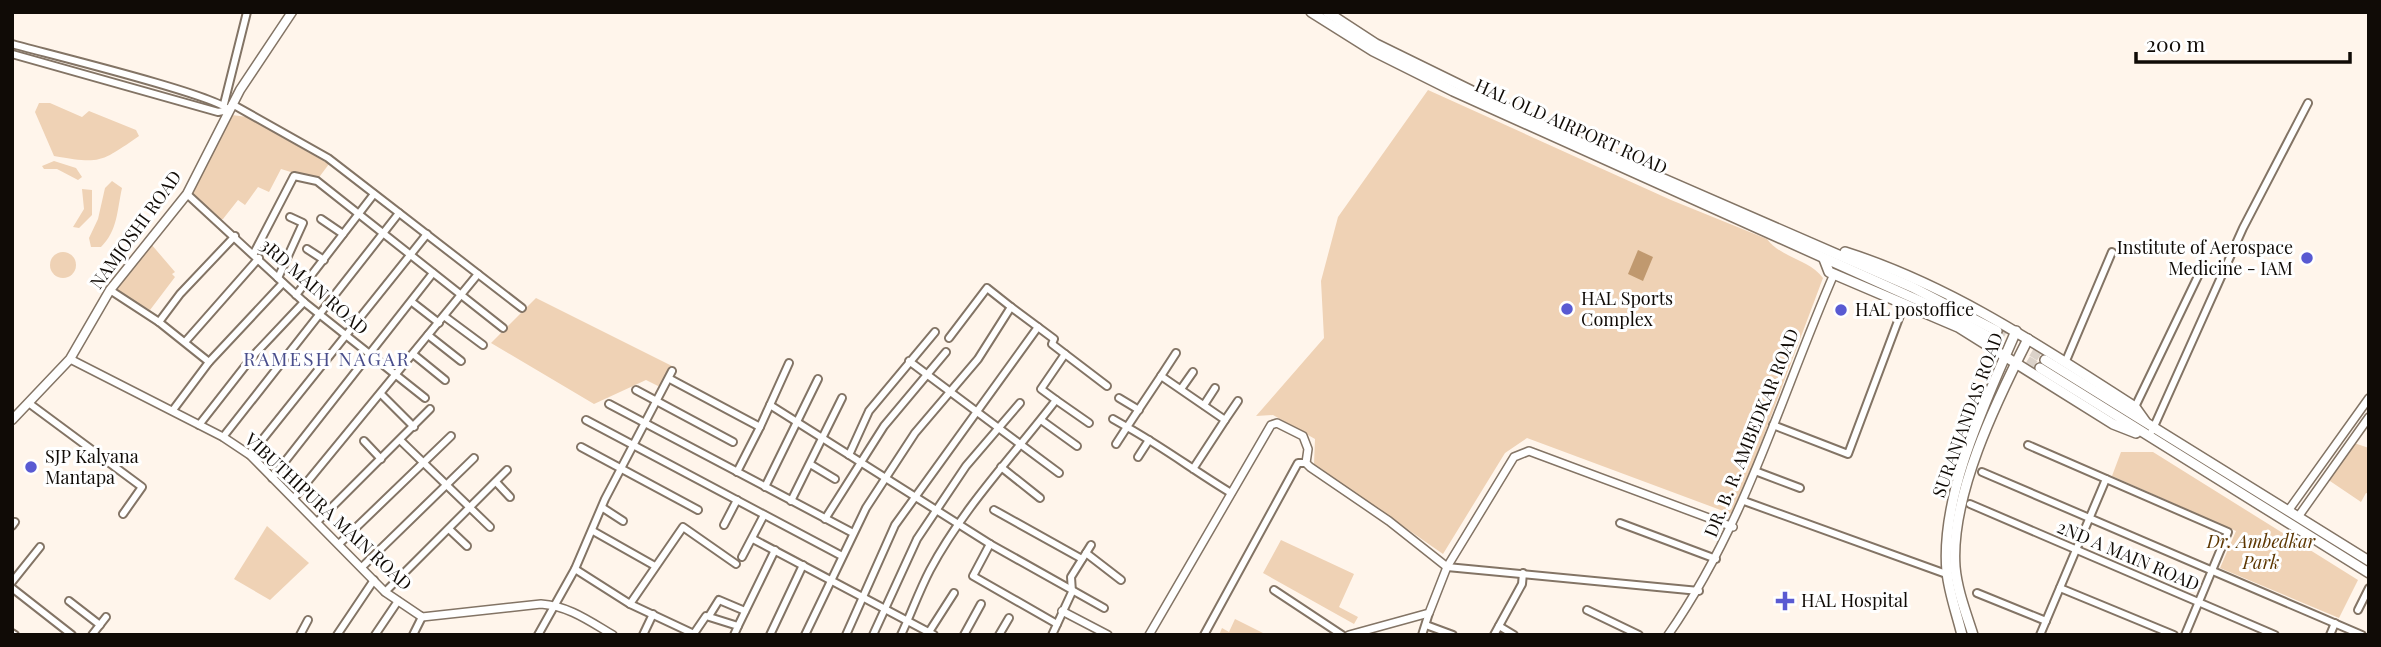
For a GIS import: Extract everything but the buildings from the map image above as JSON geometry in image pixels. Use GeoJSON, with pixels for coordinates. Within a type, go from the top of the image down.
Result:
{"type":"FeatureCollection","features":[{"type":"Feature","properties":{"kind":"main road","name":"NAMJOSHI ROAD"},"geometry":{"type":"LineString","coordinates":[[12,420],[70,359],[110,290],[187,194],[228,106],[292,12]]}},
{"type":"Feature","properties":{"kind":"main road","name":"HAL OLD AIRPORT ROAD"},"geometry":{"type":"LineString","coordinates":[[1311,12],[1373,51],[1454,91],[1828,256]]}},
{"type":"Feature","properties":{"kind":"main road","name":"HAL OLD AIRPORT ROAD"},"geometry":{"type":"LineString","coordinates":[[1327,12],[1376,44],[1474,92],[1828,256]]}},
{"type":"Feature","properties":{"kind":"main road"},"geometry":{"type":"LineString","coordinates":[[1828,256],[1840,251],[1884,264],[1950,294],[2016,331],[2136,407],[2150,428],[2369,573]]}},
{"type":"Feature","properties":{"kind":"main road"},"geometry":{"type":"LineString","coordinates":[[1828,256],[1829,272],[1942,319],[2113,424],[2132,433],[2150,428]]}},
{"type":"Feature","properties":{"kind":"main road"},"geometry":{"type":"LineString","coordinates":[[1828,256],[1995,335]]}},
{"type":"Feature","properties":{"kind":"main road","name":"SURANJANDAS ROAD"},"geometry":{"type":"LineString","coordinates":[[1962,635],[1952,575],[1948,523],[1954,491],[2016,331]]}},
{"type":"Feature","properties":{"kind":"main road","name":"SURANJANDAS ROAD"},"geometry":{"type":"LineString","coordinates":[[1973,635],[1952,575],[1957,510],[2015,363],[2028,339]]}},
{"type":"Feature","properties":{"kind":"main road"},"geometry":{"type":"LineString","coordinates":[[2042,364],[2369,561]]}},
{"type":"Feature","properties":{"kind":"street"},"geometry":{"type":"LineString","coordinates":[[228,106],[247,12]]}},
{"type":"Feature","properties":{"kind":"street"},"geometry":{"type":"LineString","coordinates":[[12,44],[228,106],[315,149],[522,308]]}},
{"type":"Feature","properties":{"kind":"street"},"geometry":{"type":"LineString","coordinates":[[12,54],[218,111],[228,106]]}},
{"type":"Feature","properties":{"kind":"street"},"geometry":{"type":"LineString","coordinates":[[2150,428],[2243,228],[2308,103]]}},
{"type":"Feature","properties":{"kind":"street"},"geometry":{"type":"LineString","coordinates":[[184,342],[256,256],[294,176],[317,181],[503,328]]}},
{"type":"Feature","properties":{"kind":"street","name":"3RD MAIN ROAD"},"geometry":{"type":"LineString","coordinates":[[187,194],[304,302],[425,398]]}},
{"type":"Feature","properties":{"kind":"street"},"geometry":{"type":"LineString","coordinates":[[296,295],[374,194]]}},
{"type":"Feature","properties":{"kind":"street"},"geometry":{"type":"LineString","coordinates":[[223,437],[399,213]]}},
{"type":"Feature","properties":{"kind":"street"},"geometry":{"type":"LineString","coordinates":[[173,410],[209,362],[281,280],[303,223],[290,217]]}},
{"type":"Feature","properties":{"kind":"street"},"geometry":{"type":"LineString","coordinates":[[321,219],[343,234]]}},
{"type":"Feature","properties":{"kind":"street"},"geometry":{"type":"LineString","coordinates":[[250,455],[427,234]]}},
{"type":"Feature","properties":{"kind":"street"},"geometry":{"type":"LineString","coordinates":[[159,322],[180,294],[235,236]]}},
{"type":"Feature","properties":{"kind":"street"},"geometry":{"type":"LineString","coordinates":[[307,249],[324,260]]}},
{"type":"Feature","properties":{"kind":"street"},"geometry":{"type":"LineString","coordinates":[[2065,362],[2112,252]]}},
{"type":"Feature","properties":{"kind":"street"},"geometry":{"type":"LineString","coordinates":[[272,478],[433,273]]}},
{"type":"Feature","properties":{"kind":"street"},"geometry":{"type":"LineString","coordinates":[[294,498],[478,274]]}},
{"type":"Feature","properties":{"kind":"street","name":"DR. B. R. AMBEDKAR ROAD"},"geometry":{"type":"LineString","coordinates":[[1668,635],[1699,591],[1733,527],[1834,274]]}},
{"type":"Feature","properties":{"kind":"street"},"geometry":{"type":"LineString","coordinates":[[2136,407],[2199,274]]}},
{"type":"Feature","properties":{"kind":"street"},"geometry":{"type":"LineString","coordinates":[[949,338],[986,288],[1054,339],[1052,344],[1107,386]]}},
{"type":"Feature","properties":{"kind":"street"},"geometry":{"type":"LineString","coordinates":[[110,290],[159,322],[209,362]]}},
{"type":"Feature","properties":{"kind":"street"},"geometry":{"type":"LineString","coordinates":[[199,425],[253,356],[304,302]]}},
{"type":"Feature","properties":{"kind":"street"},"geometry":{"type":"LineString","coordinates":[[412,302],[439,323]]}},
{"type":"Feature","properties":{"kind":"street"},"geometry":{"type":"LineString","coordinates":[[805,635],[853,533],[886,478],[915,433],[978,359],[1012,307]]}},
{"type":"Feature","properties":{"kind":"street"},"geometry":{"type":"LineString","coordinates":[[1773,425],[1848,454],[1901,313]]}},
{"type":"Feature","properties":{"kind":"street"},"geometry":{"type":"LineString","coordinates":[[444,316],[483,345]]}},
{"type":"Feature","properties":{"kind":"street"},"geometry":{"type":"LineString","coordinates":[[846,635],[895,525],[1038,327]]}},
{"type":"Feature","properties":{"kind":"street"},"geometry":{"type":"LineString","coordinates":[[849,455],[869,411],[935,332]]}},
{"type":"Feature","properties":{"kind":"street"},"geometry":{"type":"LineString","coordinates":[[428,335],[461,361]]}},
{"type":"Feature","properties":{"kind":"street"},"geometry":{"type":"LineString","coordinates":[[825,519],[859,461],[946,352]]}},
{"type":"Feature","properties":{"kind":"street"},"geometry":{"type":"LineString","coordinates":[[1116,444],[1176,353]]}},
{"type":"Feature","properties":{"kind":"street"},"geometry":{"type":"LineString","coordinates":[[413,354],[445,380]]}},
{"type":"Feature","properties":{"kind":"street"},"geometry":{"type":"LineString","coordinates":[[1065,354],[1041,389],[1089,424]]}},
{"type":"Feature","properties":{"kind":"street","name":"VIBUTHIPURA MAIN ROAD"},"geometry":{"type":"LineString","coordinates":[[70,359],[173,410],[250,455],[385,592],[422,617]]}},
{"type":"Feature","properties":{"kind":"street"},"geometry":{"type":"LineString","coordinates":[[909,361],[1059,473]]}},
{"type":"Feature","properties":{"kind":"street"},"geometry":{"type":"LineString","coordinates":[[737,472],[789,363]]}},
{"type":"Feature","properties":{"kind":"street"},"geometry":{"type":"LineString","coordinates":[[538,635],[575,569],[673,371]]}},
{"type":"Feature","properties":{"kind":"street"},"geometry":{"type":"LineString","coordinates":[[1181,389],[1193,372]]}},
{"type":"Feature","properties":{"kind":"street"},"geometry":{"type":"LineString","coordinates":[[1161,376],[1225,420]]}},
{"type":"Feature","properties":{"kind":"street"},"geometry":{"type":"LineString","coordinates":[[670,379],[760,427]]}},
{"type":"Feature","properties":{"kind":"street"},"geometry":{"type":"LineString","coordinates":[[765,487],[818,379]]}},
{"type":"Feature","properties":{"kind":"street"},"geometry":{"type":"LineString","coordinates":[[1204,405],[1214,388]]}},
{"type":"Feature","properties":{"kind":"street"},"geometry":{"type":"LineString","coordinates":[[636,390],[733,442]]}},
{"type":"Feature","properties":{"kind":"street"},"geometry":{"type":"LineString","coordinates":[[381,394],[414,427]]}},
{"type":"Feature","properties":{"kind":"street"},"geometry":{"type":"LineString","coordinates":[[791,501],[842,398]]}},
{"type":"Feature","properties":{"kind":"street"},"geometry":{"type":"LineString","coordinates":[[1119,398],[1139,410]]}},
{"type":"Feature","properties":{"kind":"street"},"geometry":{"type":"LineString","coordinates":[[2288,510],[2369,398]]}},
{"type":"Feature","properties":{"kind":"street"},"geometry":{"type":"LineString","coordinates":[[901,635],[929,571],[1001,467],[1056,401]]}},
{"type":"Feature","properties":{"kind":"street"},"geometry":{"type":"LineString","coordinates":[[1193,469],[1238,401]]}},
{"type":"Feature","properties":{"kind":"street"},"geometry":{"type":"LineString","coordinates":[[873,635],[907,558],[936,510],[966,466],[1020,403]]}},
{"type":"Feature","properties":{"kind":"street"},"geometry":{"type":"LineString","coordinates":[[30,404],[142,487],[123,514]]}},
{"type":"Feature","properties":{"kind":"street"},"geometry":{"type":"LineString","coordinates":[[608,404],[853,533]]}},
{"type":"Feature","properties":{"kind":"street"},"geometry":{"type":"LineString","coordinates":[[770,405],[990,544],[1104,608]]}},
{"type":"Feature","properties":{"kind":"street"},"geometry":{"type":"LineString","coordinates":[[318,522],[430,409]]}},
{"type":"Feature","properties":{"kind":"street"},"geometry":{"type":"LineString","coordinates":[[2298,517],[2369,417]]}},
{"type":"Feature","properties":{"kind":"street"},"geometry":{"type":"LineString","coordinates":[[1113,419],[1231,493]]}},
{"type":"Feature","properties":{"kind":"street"},"geometry":{"type":"LineString","coordinates":[[586,420],[842,556]]}},
{"type":"Feature","properties":{"kind":"street"},"geometry":{"type":"LineString","coordinates":[[1041,420],[1077,446]]}},
{"type":"Feature","properties":{"kind":"street"},"geometry":{"type":"LineString","coordinates":[[1149,635],[1271,425],[1277,423],[1303,436],[1308,449],[1306,463]]}},
{"type":"Feature","properties":{"kind":"street"},"geometry":{"type":"LineString","coordinates":[[339,544],[451,436]]}},
{"type":"Feature","properties":{"kind":"street"},"geometry":{"type":"LineString","coordinates":[[400,440],[490,527]]}},
{"type":"Feature","properties":{"kind":"street"},"geometry":{"type":"LineString","coordinates":[[1139,457],[1149,440]]}},
{"type":"Feature","properties":{"kind":"street"},"geometry":{"type":"LineString","coordinates":[[364,441],[381,459]]}},
{"type":"Feature","properties":{"kind":"street"},"geometry":{"type":"LineString","coordinates":[[2028,445],[2228,532],[2185,635]]}},
{"type":"Feature","properties":{"kind":"street"},"geometry":{"type":"LineString","coordinates":[[581,447],[698,510]]}},
{"type":"Feature","properties":{"kind":"street"},"geometry":{"type":"LineString","coordinates":[[1422,635],[1447,567],[1514,457],[1521,452],[1529,451],[1733,527]]}},
{"type":"Feature","properties":{"kind":"street"},"geometry":{"type":"LineString","coordinates":[[362,568],[474,458]]}},
{"type":"Feature","properties":{"kind":"street"},"geometry":{"type":"LineString","coordinates":[[1204,635],[1298,463],[1306,463],[1389,521],[1447,567],[1699,591]]}},
{"type":"Feature","properties":{"kind":"street"},"geometry":{"type":"LineString","coordinates":[[810,464],[835,479]]}},
{"type":"Feature","properties":{"kind":"street"},"geometry":{"type":"LineString","coordinates":[[1001,467],[1040,498]]}},
{"type":"Feature","properties":{"kind":"street"},"geometry":{"type":"LineString","coordinates":[[385,592],[507,470]]}},
{"type":"Feature","properties":{"kind":"street"},"geometry":{"type":"LineString","coordinates":[[1755,471],[1800,488]]}},
{"type":"Feature","properties":{"kind":"street"},"geometry":{"type":"LineString","coordinates":[[1982,472],[2361,635]]}},
{"type":"Feature","properties":{"kind":"street"},"geometry":{"type":"LineString","coordinates":[[2040,635],[2106,479]]}},
{"type":"Feature","properties":{"kind":"street"},"geometry":{"type":"LineString","coordinates":[[496,482],[510,497]]}},
{"type":"Feature","properties":{"kind":"street"},"geometry":{"type":"LineString","coordinates":[[724,525],[737,500]]}},
{"type":"Feature","properties":{"kind":"street"},"geometry":{"type":"LineString","coordinates":[[1744,501],[1952,575]]}},
{"type":"Feature","properties":{"kind":"street","name":"2ND A MAIN ROAD"},"geometry":{"type":"LineString","coordinates":[[1970,504],[2275,635]]}},
{"type":"Feature","properties":{"kind":"street"},"geometry":{"type":"LineString","coordinates":[[603,508],[623,522]]}},
{"type":"Feature","properties":{"kind":"street"},"geometry":{"type":"LineString","coordinates":[[994,510],[1084,556],[1121,580]]}},
{"type":"Feature","properties":{"kind":"street"},"geometry":{"type":"LineString","coordinates":[[742,557],[764,515]]}},
{"type":"Feature","properties":{"kind":"street"},"geometry":{"type":"LineString","coordinates":[[1620,523],[1716,559]]}},
{"type":"Feature","properties":{"kind":"street"},"geometry":{"type":"LineString","coordinates":[[631,604],[683,527],[736,564]]}},
{"type":"Feature","properties":{"kind":"street"},"geometry":{"type":"LineString","coordinates":[[449,529],[467,546]]}},
{"type":"Feature","properties":{"kind":"street"},"geometry":{"type":"LineString","coordinates":[[593,531],[655,566]]}},
{"type":"Feature","properties":{"kind":"street"},"geometry":{"type":"LineString","coordinates":[[753,538],[932,633],[954,593]]}},
{"type":"Feature","properties":{"kind":"street"},"geometry":{"type":"LineString","coordinates":[[990,544],[973,576],[1056,624]]}},
{"type":"Feature","properties":{"kind":"street"},"geometry":{"type":"LineString","coordinates":[[1052,635],[1072,592],[1071,577],[1091,545]]}},
{"type":"Feature","properties":{"kind":"street"},"geometry":{"type":"LineString","coordinates":[[12,582],[40,547]]}},
{"type":"Feature","properties":{"kind":"street"},"geometry":{"type":"LineString","coordinates":[[709,616],[737,632],[775,550]]}},
{"type":"Feature","properties":{"kind":"street"},"geometry":{"type":"LineString","coordinates":[[770,635],[803,565]]}},
{"type":"Feature","properties":{"kind":"street"},"geometry":{"type":"LineString","coordinates":[[575,569],[631,604],[694,634],[719,600],[745,611]]}},
{"type":"Feature","properties":{"kind":"street"},"geometry":{"type":"LineString","coordinates":[[1494,635],[1522,584],[1523,573]]}},
{"type":"Feature","properties":{"kind":"street"},"geometry":{"type":"LineString","coordinates":[[337,635],[374,580]]}},
{"type":"Feature","properties":{"kind":"street"},"geometry":{"type":"LineString","coordinates":[[12,588],[72,635]]}},
{"type":"Feature","properties":{"kind":"street"},"geometry":{"type":"LineString","coordinates":[[2060,588],[2174,635]]}},
{"type":"Feature","properties":{"kind":"street"},"geometry":{"type":"LineString","coordinates":[[2358,610],[2369,588]]}},
{"type":"Feature","properties":{"kind":"street"},"geometry":{"type":"LineString","coordinates":[[1274,590],[1342,635]]}},
{"type":"Feature","properties":{"kind":"street"},"geometry":{"type":"LineString","coordinates":[[1977,593],[2046,621]]}},
{"type":"Feature","properties":{"kind":"street"},"geometry":{"type":"LineString","coordinates":[[69,601],[100,625]]}},
{"type":"Feature","properties":{"kind":"street"},"geometry":{"type":"LineString","coordinates":[[376,635],[398,601]]}},
{"type":"Feature","properties":{"kind":"street"},"geometry":{"type":"LineString","coordinates":[[413,635],[422,617],[541,604],[568,608],[613,635]]}},
{"type":"Feature","properties":{"kind":"street"},"geometry":{"type":"LineString","coordinates":[[964,635],[981,604]]}},
{"type":"Feature","properties":{"kind":"street"},"geometry":{"type":"LineString","coordinates":[[1587,610],[1639,635]]}},
{"type":"Feature","properties":{"kind":"street"},"geometry":{"type":"LineString","coordinates":[[1062,611],[1108,635]]}},
{"type":"Feature","properties":{"kind":"street"},"geometry":{"type":"LineString","coordinates":[[1351,634],[1429,613]]}},
{"type":"Feature","properties":{"kind":"street"},"geometry":{"type":"LineString","coordinates":[[643,635],[653,614]]}},
{"type":"Feature","properties":{"kind":"street"},"geometry":{"type":"LineString","coordinates":[[92,635],[106,617]]}},
{"type":"Feature","properties":{"kind":"street"},"geometry":{"type":"LineString","coordinates":[[999,635],[1009,618]]}},
{"type":"Feature","properties":{"kind":"street"},"geometry":{"type":"LineString","coordinates":[[300,635],[308,620]]}},
{"type":"Feature","properties":{"kind":"street"},"geometry":{"type":"LineString","coordinates":[[2330,635],[2335,623]]}},
{"type":"Feature","properties":{"kind":"street"},"geometry":{"type":"LineString","coordinates":[[1426,625],[1453,635]]}},
{"type":"Feature","properties":{"kind":"street"},"geometry":{"type":"LineString","coordinates":[[1499,626],[1514,635]]}},
{"type":"Feature","properties":{"kind":"green space","name":"HAL Sports Complex"},"geometry":{"type":"Polygon","coordinates":[[[1428,90],[1671,200],[1767,239],[1823,278],[1734,515],[1527,438],[1505,453],[1443,554],[1314,464],[1315,439],[1273,415],[1256,416],[1324,338],[1321,281],[1338,217],[1428,90]]]}},
{"type":"Feature","properties":{"kind":"green space"},"geometry":{"type":"Polygon","coordinates":[[[39,103],[50,103],[82,117],[89,111],[136,130],[139,136],[116,152],[99,159],[81,160],[54,156],[35,112],[39,103]]]}},
{"type":"Feature","properties":{"kind":"green space"},"geometry":{"type":"Polygon","coordinates":[[[232,115],[247,117],[329,164],[317,180],[281,169],[269,192],[258,187],[245,205],[238,200],[223,219],[217,220],[192,195],[232,115]]]}},
{"type":"Feature","properties":{"kind":"green space"},"geometry":{"type":"Polygon","coordinates":[[[54,161],[76,168],[82,177],[78,180],[57,169],[44,169],[42,166],[54,161]]]}},
{"type":"Feature","properties":{"kind":"green space"},"geometry":{"type":"Polygon","coordinates":[[[112,181],[122,188],[114,227],[101,247],[91,247],[89,238],[98,219],[105,188],[112,181]]]}},
{"type":"Feature","properties":{"kind":"green space"},"geometry":{"type":"Polygon","coordinates":[[[82,189],[92,190],[92,215],[79,228],[73,227],[84,209],[82,189]]]}},
{"type":"Feature","properties":{"kind":"green space"},"geometry":{"type":"Polygon","coordinates":[[[151,244],[175,272],[172,274],[175,277],[150,310],[114,289],[151,244]]]}},
{"type":"Feature","properties":{"kind":"green space"},"geometry":{"type":"Polygon","coordinates":[[[63,252],[72,256],[76,265],[72,274],[63,278],[54,274],[50,265],[54,256],[63,252]]]}},
{"type":"Feature","properties":{"kind":"green space"},"geometry":{"type":"Polygon","coordinates":[[[536,298],[674,367],[662,388],[646,380],[594,404],[491,343],[536,298]]]}},
{"type":"Feature","properties":{"kind":"green space"},"geometry":{"type":"Polygon","coordinates":[[[2354,443],[2369,448],[2369,494],[2366,493],[2361,502],[2327,479],[2354,443]]]}},
{"type":"Feature","properties":{"kind":"green space","name":"Dr. Ambedkar Park"},"geometry":{"type":"Polygon","coordinates":[[[2121,452],[2153,452],[2358,580],[2339,618],[2220,568],[2236,531],[2112,476],[2121,452]]]}},
{"type":"Feature","properties":{"kind":"green space"},"geometry":{"type":"Polygon","coordinates":[[[267,526],[309,563],[270,600],[234,579],[267,526]]]}},
{"type":"Feature","properties":{"kind":"green space"},"geometry":{"type":"Polygon","coordinates":[[[1281,540],[1354,574],[1339,607],[1358,617],[1354,624],[1263,573],[1281,540]]]}},
{"type":"Feature","properties":{"kind":"green space"},"geometry":{"type":"Polygon","coordinates":[[[1235,619],[1267,635],[1219,635],[1222,628],[1229,632],[1235,619]]]}},
{"type":"Feature","properties":{"kind":"shaded area"},"geometry":{"type":"Polygon","coordinates":[[[1638,250],[1653,257],[1643,281],[1628,274],[1638,250]]]}},
{"type":"Feature","properties":{"kind":"tunnel"},"geometry":{"type":"LineString","coordinates":[[1997,331],[2045,360]]}},
{"type":"Feature","properties":{"kind":"tunnel"},"geometry":{"type":"LineString","coordinates":[[1993,339],[2040,368]]}},
{"type":"Feature","properties":{"kind":"place","name":"Institute of Aerospace Medicine - IAM"},"geometry":{"type":"Point","coordinates":[2307,258]}},
{"type":"Feature","properties":{"kind":"place","name":"HAL Sports Complex"},"geometry":{"type":"Point","coordinates":[1567,309]}},
{"type":"Feature","properties":{"kind":"place","name":"HAL postoffice"},"geometry":{"type":"Point","coordinates":[1841,310]}},
{"type":"Feature","properties":{"kind":"place","name":"SJP Kalyana Mantapa"},"geometry":{"type":"Point","coordinates":[31,467]}},
{"type":"Feature","properties":{"kind":"place","name":"HAL Hospital"},"geometry":{"type":"Point","coordinates":[1785,601]}},
{"type":"Feature","properties":{"kind":"district","name":"RAMESH NAGAR"},"geometry":{"type":"Point","coordinates":[327,359]}}]}
